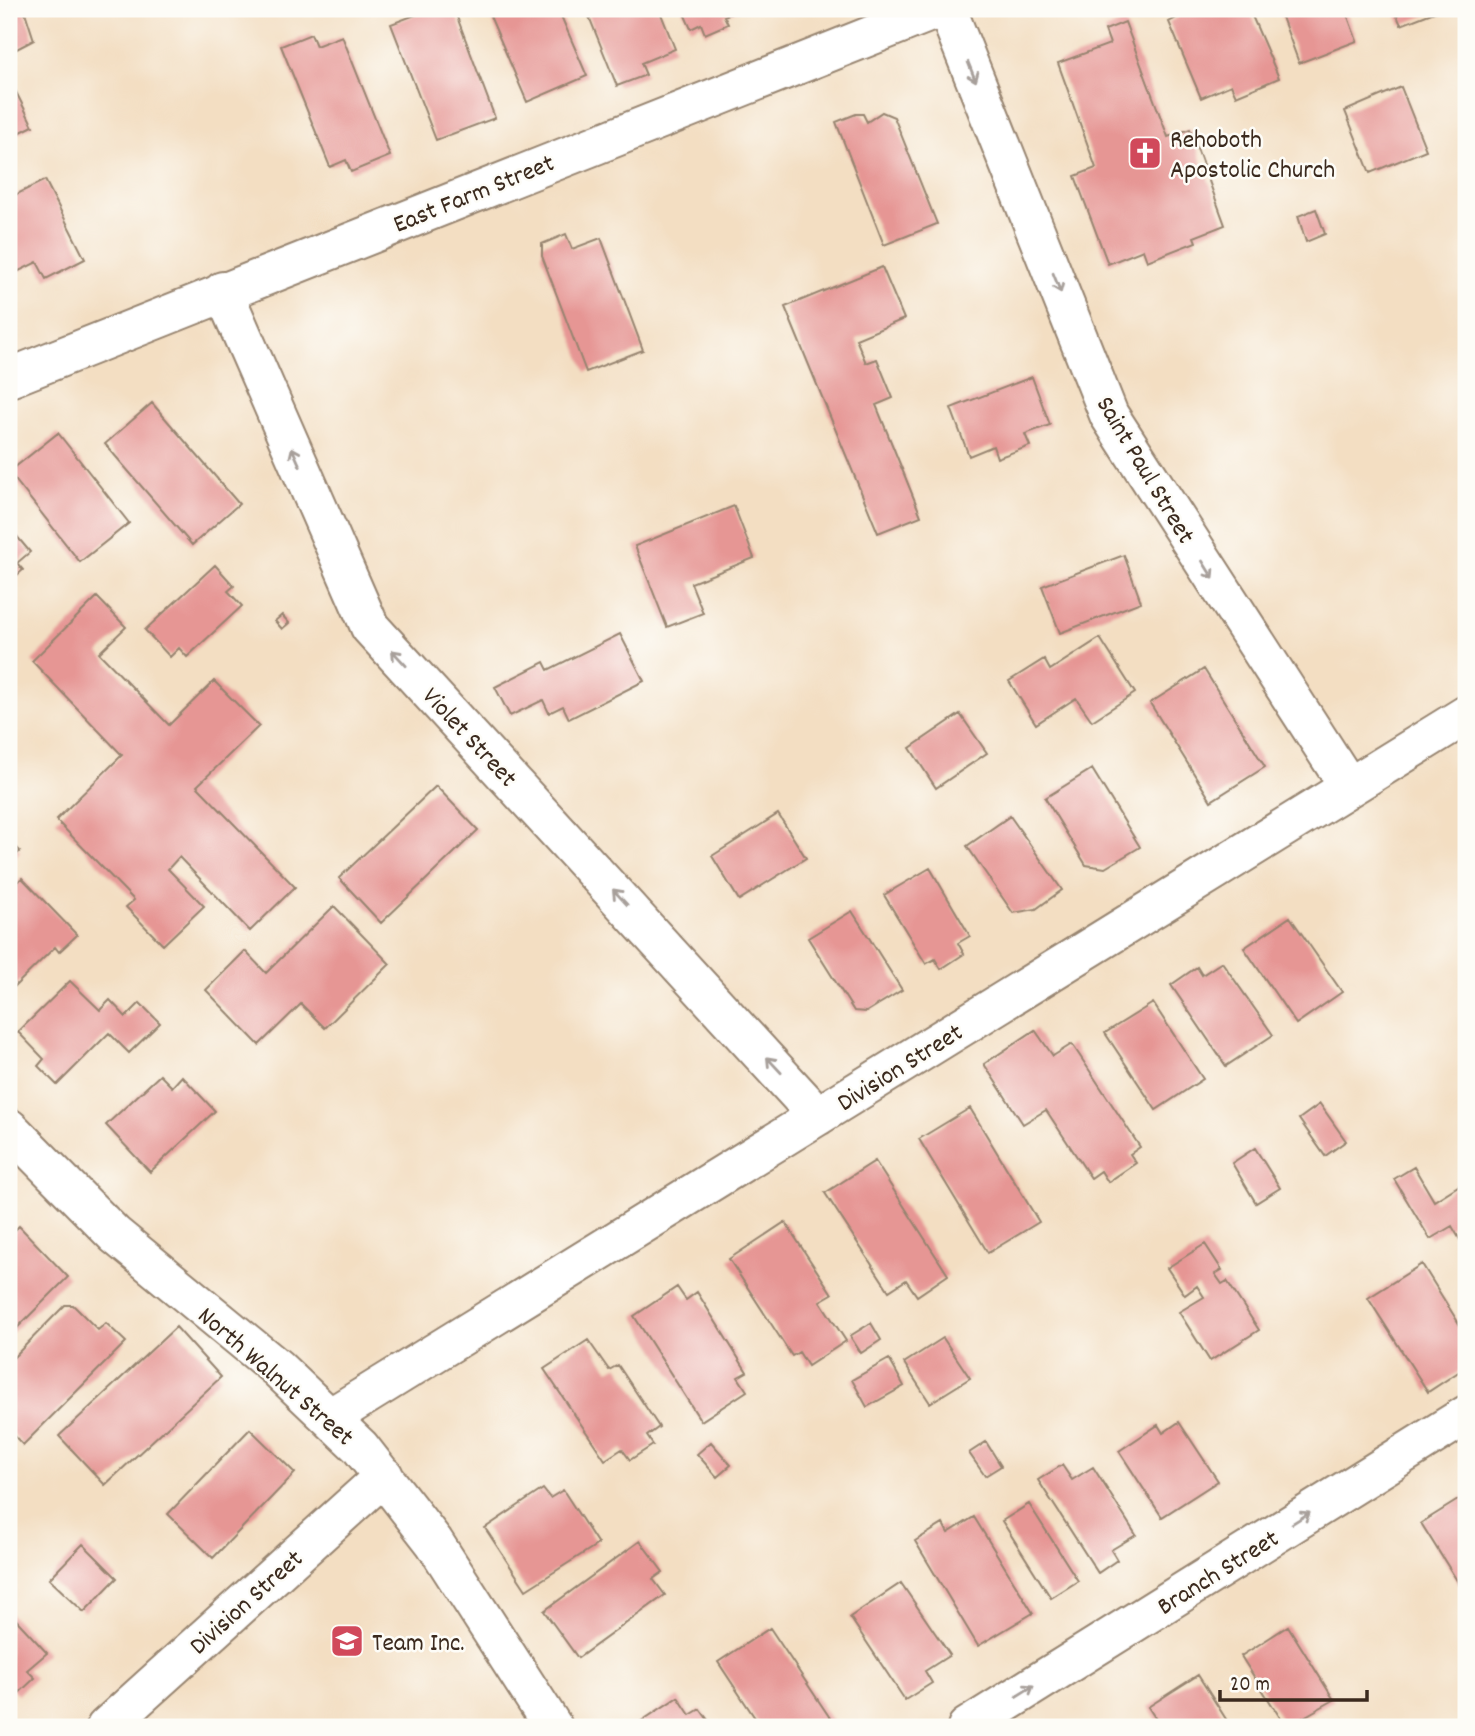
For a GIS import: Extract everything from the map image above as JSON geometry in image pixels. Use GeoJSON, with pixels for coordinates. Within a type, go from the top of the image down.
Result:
{"type":"FeatureCollection","features":[{"type":"Feature","properties":{"kind":"street","name":"East Farm Street"},"geometry":{"type":"LineString","coordinates":[[9,378],[938,9]]}},
{"type":"Feature","properties":{"kind":"street","name":"Saint Paul Street"},"geometry":{"type":"LineString","coordinates":[[947,9],[1109,415],[1349,787]]}},
{"type":"Feature","properties":{"kind":"street","name":"Violet Street"},"geometry":{"type":"LineString","coordinates":[[223,291],[370,626],[818,1116]]}},
{"type":"Feature","properties":{"kind":"street","name":"Division Street"},"geometry":{"type":"LineString","coordinates":[[331,1417],[1466,715]]}},
{"type":"Feature","properties":{"kind":"street","name":"North Walnut Street"},"geometry":{"type":"LineString","coordinates":[[9,1128],[78,1199],[149,1266],[277,1368],[331,1417],[384,1476],[434,1542],[553,1727]]}},
{"type":"Feature","properties":{"kind":"street","name":"Branch Street"},"geometry":{"type":"LineString","coordinates":[[967,1727],[1466,1415]]}},
{"type":"Feature","properties":{"kind":"street","name":"Division Street"},"geometry":{"type":"LineString","coordinates":[[106,1727],[384,1476]]}},
{"type":"Feature","properties":{"kind":"building"},"geometry":{"type":"Polygon","coordinates":[[[9,9],[24,9],[34,40],[9,53],[9,9]]]}},
{"type":"Feature","properties":{"kind":"building"},"geometry":{"type":"Polygon","coordinates":[[[431,9],[454,9],[495,118],[436,140],[391,24],[431,9]]]}},
{"type":"Feature","properties":{"kind":"building"},"geometry":{"type":"Polygon","coordinates":[[[487,9],[558,9],[587,76],[527,102],[487,9]]]}},
{"type":"Feature","properties":{"kind":"building"},"geometry":{"type":"Polygon","coordinates":[[[586,9],[659,9],[675,49],[641,63],[646,75],[617,86],[586,9]]]}},
{"type":"Feature","properties":{"kind":"building"},"geometry":{"type":"Polygon","coordinates":[[[682,9],[741,9],[724,16],[728,24],[705,34],[701,24],[691,29],[682,9]]]}},
{"type":"Feature","properties":{"kind":"building"},"geometry":{"type":"Polygon","coordinates":[[[1174,9],[1249,9],[1279,78],[1236,96],[1231,85],[1201,98],[1169,22],[1178,17],[1174,9]]]}},
{"type":"Feature","properties":{"kind":"building"},"geometry":{"type":"Polygon","coordinates":[[[1279,9],[1345,9],[1357,41],[1299,63],[1279,9]]]}},
{"type":"Feature","properties":{"kind":"building"},"geometry":{"type":"Polygon","coordinates":[[[1394,9],[1442,9],[1401,25],[1394,9]]]}},
{"type":"Feature","properties":{"kind":"building","name":"Rehoboth Apostolic Church"},"geometry":{"type":"Polygon","coordinates":[[[1125,22],[1168,137],[1190,129],[1225,225],[1194,237],[1196,242],[1147,261],[1143,250],[1108,264],[1075,176],[1096,168],[1058,63],[1110,44],[1105,30],[1125,22]]]}},
{"type":"Feature","properties":{"kind":"building"},"geometry":{"type":"Polygon","coordinates":[[[311,34],[316,46],[342,36],[390,156],[351,172],[346,160],[330,167],[281,46],[311,34]]]}},
{"type":"Feature","properties":{"kind":"building"},"geometry":{"type":"Polygon","coordinates":[[[9,78],[33,126],[9,138],[9,78]]]}},
{"type":"Feature","properties":{"kind":"building"},"geometry":{"type":"Polygon","coordinates":[[[1401,87],[1426,150],[1370,173],[1345,111],[1401,87]]]}},
{"type":"Feature","properties":{"kind":"building"},"geometry":{"type":"Polygon","coordinates":[[[882,112],[894,117],[937,224],[884,245],[836,122],[863,114],[867,122],[882,112]]]}},
{"type":"Feature","properties":{"kind":"building"},"geometry":{"type":"Polygon","coordinates":[[[45,180],[85,259],[46,279],[37,262],[9,276],[9,198],[45,180]]]}},
{"type":"Feature","properties":{"kind":"building"},"geometry":{"type":"Polygon","coordinates":[[[1316,209],[1325,234],[1306,242],[1298,216],[1316,209]]]}},
{"type":"Feature","properties":{"kind":"building"},"geometry":{"type":"Polygon","coordinates":[[[566,234],[572,249],[601,238],[643,350],[586,372],[542,256],[542,244],[566,234]]]}},
{"type":"Feature","properties":{"kind":"building"},"geometry":{"type":"Polygon","coordinates":[[[882,267],[904,319],[856,339],[866,363],[877,359],[893,398],[876,405],[921,516],[878,533],[785,307],[882,267]]]}},
{"type":"Feature","properties":{"kind":"building"},"geometry":{"type":"Polygon","coordinates":[[[1032,377],[1050,425],[1025,434],[1030,446],[997,458],[993,446],[969,456],[951,408],[1032,377]]]}},
{"type":"Feature","properties":{"kind":"building"},"geometry":{"type":"Polygon","coordinates":[[[152,403],[239,504],[192,545],[105,444],[152,403]]]}},
{"type":"Feature","properties":{"kind":"building"},"geometry":{"type":"Polygon","coordinates":[[[58,433],[129,523],[80,562],[9,472],[58,433]]]}},
{"type":"Feature","properties":{"kind":"building"},"geometry":{"type":"Polygon","coordinates":[[[734,506],[754,558],[691,583],[703,613],[667,627],[635,546],[734,506]]]}},
{"type":"Feature","properties":{"kind":"building"},"geometry":{"type":"Polygon","coordinates":[[[9,527],[30,552],[17,563],[23,570],[9,582],[9,527]]]}},
{"type":"Feature","properties":{"kind":"building"},"geometry":{"type":"Polygon","coordinates":[[[1124,555],[1141,602],[1060,633],[1042,586],[1124,555]]]}},
{"type":"Feature","properties":{"kind":"building"},"geometry":{"type":"Polygon","coordinates":[[[215,565],[234,586],[228,591],[242,606],[187,657],[179,648],[170,657],[145,630],[215,565]]]}},
{"type":"Feature","properties":{"kind":"building"},"geometry":{"type":"Polygon","coordinates":[[[97,597],[126,627],[99,653],[169,725],[214,681],[259,726],[197,786],[295,887],[250,931],[179,857],[168,869],[204,906],[163,945],[126,907],[134,900],[56,820],[122,755],[32,661],[97,597]]]}},
{"type":"Feature","properties":{"kind":"building"},"geometry":{"type":"Polygon","coordinates":[[[282,615],[289,623],[282,629],[275,621],[282,615]]]}},
{"type":"Feature","properties":{"kind":"building"},"geometry":{"type":"Polygon","coordinates":[[[620,634],[644,681],[569,719],[563,706],[549,713],[543,700],[510,716],[495,687],[544,662],[548,670],[620,634]]]}},
{"type":"Feature","properties":{"kind":"building"},"geometry":{"type":"Polygon","coordinates":[[[1100,638],[1135,693],[1092,721],[1076,698],[1036,724],[1009,681],[1044,659],[1050,670],[1100,638]]]}},
{"type":"Feature","properties":{"kind":"building"},"geometry":{"type":"Polygon","coordinates":[[[1204,669],[1265,767],[1211,801],[1150,703],[1204,669]]]}},
{"type":"Feature","properties":{"kind":"building"},"geometry":{"type":"Polygon","coordinates":[[[960,714],[987,753],[936,788],[910,748],[960,714]]]}},
{"type":"Feature","properties":{"kind":"building"},"geometry":{"type":"Polygon","coordinates":[[[1092,769],[1140,847],[1105,868],[1086,865],[1045,798],[1092,769]]]}},
{"type":"Feature","properties":{"kind":"building"},"geometry":{"type":"Polygon","coordinates":[[[436,786],[478,830],[381,923],[339,878],[436,786]]]}},
{"type":"Feature","properties":{"kind":"building"},"geometry":{"type":"Polygon","coordinates":[[[778,814],[806,858],[739,900],[712,856],[778,814]]]}},
{"type":"Feature","properties":{"kind":"building"},"geometry":{"type":"Polygon","coordinates":[[[1010,816],[1062,890],[1036,909],[1013,913],[967,846],[1010,816]]]}},
{"type":"Feature","properties":{"kind":"building"},"geometry":{"type":"Polygon","coordinates":[[[9,840],[20,851],[9,863],[9,840]]]}},
{"type":"Feature","properties":{"kind":"building"},"geometry":{"type":"Polygon","coordinates":[[[930,868],[970,936],[958,943],[964,954],[941,969],[935,959],[926,964],[884,895],[930,868]]]}},
{"type":"Feature","properties":{"kind":"building"},"geometry":{"type":"Polygon","coordinates":[[[22,878],[77,935],[59,952],[55,947],[13,988],[9,983],[9,890],[22,878]]]}},
{"type":"Feature","properties":{"kind":"building"},"geometry":{"type":"Polygon","coordinates":[[[334,906],[390,964],[325,1028],[301,1004],[259,1045],[206,990],[245,951],[266,973],[334,906]]]}},
{"type":"Feature","properties":{"kind":"building"},"geometry":{"type":"Polygon","coordinates":[[[852,911],[902,990],[866,1012],[854,1011],[808,938],[852,911]]]}},
{"type":"Feature","properties":{"kind":"building"},"geometry":{"type":"Polygon","coordinates":[[[1290,917],[1342,992],[1296,1024],[1244,948],[1290,917]]]}},
{"type":"Feature","properties":{"kind":"building"},"geometry":{"type":"Polygon","coordinates":[[[1222,962],[1273,1035],[1226,1066],[1171,985],[1197,967],[1202,975],[1222,962]]]}},
{"type":"Feature","properties":{"kind":"building"},"geometry":{"type":"Polygon","coordinates":[[[70,981],[100,1010],[110,1000],[126,1017],[140,1003],[160,1023],[129,1053],[109,1033],[57,1085],[38,1066],[44,1059],[18,1032],[70,981]]]}},
{"type":"Feature","properties":{"kind":"building"},"geometry":{"type":"Polygon","coordinates":[[[1153,1003],[1203,1079],[1156,1110],[1105,1033],[1153,1003]]]}},
{"type":"Feature","properties":{"kind":"building"},"geometry":{"type":"Polygon","coordinates":[[[1035,1030],[1053,1056],[1072,1044],[1140,1147],[1130,1154],[1136,1163],[1108,1182],[1101,1171],[1091,1178],[1046,1110],[1023,1124],[984,1064],[1035,1030]]]}},
{"type":"Feature","properties":{"kind":"building"},"geometry":{"type":"Polygon","coordinates":[[[160,1075],[172,1087],[182,1076],[215,1111],[150,1172],[106,1125],[160,1075]]]}},
{"type":"Feature","properties":{"kind":"building"},"geometry":{"type":"Polygon","coordinates":[[[1320,1104],[1346,1141],[1325,1156],[1299,1119],[1320,1104]]]}},
{"type":"Feature","properties":{"kind":"building"},"geometry":{"type":"Polygon","coordinates":[[[970,1108],[1039,1222],[988,1253],[919,1139],[970,1108]]]}},
{"type":"Feature","properties":{"kind":"building"},"geometry":{"type":"Polygon","coordinates":[[[1255,1148],[1280,1188],[1256,1203],[1232,1163],[1255,1148]]]}},
{"type":"Feature","properties":{"kind":"building"},"geometry":{"type":"Polygon","coordinates":[[[875,1161],[948,1275],[917,1296],[906,1280],[889,1291],[825,1193],[875,1161]]]}},
{"type":"Feature","properties":{"kind":"building"},"geometry":{"type":"Polygon","coordinates":[[[1414,1167],[1434,1201],[1466,1181],[1466,1250],[1452,1226],[1430,1239],[1394,1179],[1414,1167]]]}},
{"type":"Feature","properties":{"kind":"building"},"geometry":{"type":"Polygon","coordinates":[[[785,1222],[832,1294],[820,1301],[846,1341],[808,1366],[799,1352],[792,1356],[729,1259],[785,1222]]]}},
{"type":"Feature","properties":{"kind":"building"},"geometry":{"type":"Polygon","coordinates":[[[19,1226],[68,1277],[9,1336],[9,1236],[19,1226]]]}},
{"type":"Feature","properties":{"kind":"building"},"geometry":{"type":"Polygon","coordinates":[[[1205,1244],[1222,1270],[1215,1274],[1222,1284],[1227,1281],[1259,1330],[1210,1361],[1179,1312],[1204,1297],[1197,1286],[1185,1295],[1167,1268],[1205,1244]]]}},
{"type":"Feature","properties":{"kind":"building"},"geometry":{"type":"Polygon","coordinates":[[[1422,1264],[1466,1335],[1466,1367],[1428,1392],[1368,1298],[1422,1264]]]}},
{"type":"Feature","properties":{"kind":"building"},"geometry":{"type":"Polygon","coordinates":[[[677,1287],[686,1300],[697,1292],[747,1372],[738,1377],[747,1391],[701,1421],[634,1316],[677,1287]]]}},
{"type":"Feature","properties":{"kind":"building"},"geometry":{"type":"Polygon","coordinates":[[[65,1305],[73,1305],[98,1330],[106,1323],[126,1342],[23,1445],[9,1430],[9,1362],[65,1305]]]}},
{"type":"Feature","properties":{"kind":"building"},"geometry":{"type":"Polygon","coordinates":[[[871,1323],[881,1340],[861,1353],[850,1336],[871,1323]]]}},
{"type":"Feature","properties":{"kind":"building"},"geometry":{"type":"Polygon","coordinates":[[[176,1327],[221,1377],[105,1485],[59,1436],[176,1327]]]}},
{"type":"Feature","properties":{"kind":"building"},"geometry":{"type":"Polygon","coordinates":[[[943,1338],[970,1378],[930,1403],[904,1363],[943,1338]]]}},
{"type":"Feature","properties":{"kind":"building"},"geometry":{"type":"Polygon","coordinates":[[[588,1340],[609,1370],[618,1365],[659,1427],[647,1436],[653,1445],[630,1460],[622,1449],[605,1460],[544,1369],[588,1340]]]}},
{"type":"Feature","properties":{"kind":"building"},"geometry":{"type":"Polygon","coordinates":[[[889,1359],[904,1386],[867,1407],[852,1380],[889,1359]]]}},
{"type":"Feature","properties":{"kind":"building"},"geometry":{"type":"Polygon","coordinates":[[[1179,1422],[1218,1481],[1162,1517],[1119,1451],[1158,1425],[1163,1433],[1179,1422]]]}},
{"type":"Feature","properties":{"kind":"building"},"geometry":{"type":"Polygon","coordinates":[[[250,1429],[295,1473],[213,1558],[168,1514],[250,1429]]]}},
{"type":"Feature","properties":{"kind":"building"},"geometry":{"type":"Polygon","coordinates":[[[711,1442],[731,1465],[717,1477],[697,1454],[711,1442]]]}},
{"type":"Feature","properties":{"kind":"building"},"geometry":{"type":"Polygon","coordinates":[[[986,1442],[1001,1466],[985,1476],[969,1453],[986,1442]]]}},
{"type":"Feature","properties":{"kind":"building"},"geometry":{"type":"Polygon","coordinates":[[[1062,1465],[1072,1480],[1093,1467],[1136,1535],[1111,1550],[1117,1560],[1098,1573],[1038,1480],[1062,1465]]]}},
{"type":"Feature","properties":{"kind":"building"},"geometry":{"type":"Polygon","coordinates":[[[543,1489],[550,1498],[563,1490],[598,1544],[526,1590],[485,1528],[543,1489]]]}},
{"type":"Feature","properties":{"kind":"building"},"geometry":{"type":"Polygon","coordinates":[[[1466,1495],[1466,1595],[1421,1523],[1466,1495]]]}},
{"type":"Feature","properties":{"kind":"building"},"geometry":{"type":"Polygon","coordinates":[[[1029,1504],[1078,1581],[1051,1598],[1002,1521],[1029,1504]]]}},
{"type":"Feature","properties":{"kind":"building"},"geometry":{"type":"Polygon","coordinates":[[[974,1517],[1033,1613],[978,1646],[915,1541],[943,1524],[948,1533],[974,1517]]]}},
{"type":"Feature","properties":{"kind":"building"},"geometry":{"type":"Polygon","coordinates":[[[640,1541],[663,1572],[653,1579],[665,1595],[578,1658],[544,1611],[640,1541]]]}},
{"type":"Feature","properties":{"kind":"building"},"geometry":{"type":"Polygon","coordinates":[[[83,1544],[117,1578],[84,1612],[49,1579],[83,1544]]]}},
{"type":"Feature","properties":{"kind":"building"},"geometry":{"type":"Polygon","coordinates":[[[901,1583],[950,1655],[925,1671],[932,1683],[905,1700],[850,1617],[901,1583]]]}},
{"type":"Feature","properties":{"kind":"building"},"geometry":{"type":"Polygon","coordinates":[[[9,1612],[47,1653],[27,1670],[35,1678],[18,1694],[9,1687],[9,1612]]]}},
{"type":"Feature","properties":{"kind":"building"},"geometry":{"type":"Polygon","coordinates":[[[1288,1626],[1334,1700],[1286,1727],[1241,1656],[1288,1626]]]}},
{"type":"Feature","properties":{"kind":"building"},"geometry":{"type":"Polygon","coordinates":[[[770,1628],[836,1727],[761,1727],[718,1662],[770,1628]]]}},
{"type":"Feature","properties":{"kind":"building"},"geometry":{"type":"Polygon","coordinates":[[[1198,1675],[1231,1727],[1161,1727],[1148,1707],[1198,1675]]]}},
{"type":"Feature","properties":{"kind":"building"},"geometry":{"type":"Polygon","coordinates":[[[678,1697],[690,1715],[700,1709],[713,1727],[639,1727],[637,1724],[678,1697]]]}},
{"type":"Feature","properties":{"kind":"place","name":"Rehoboth Apostolic Church"},"geometry":{"type":"Point","coordinates":[1145,153]}},
{"type":"Feature","properties":{"kind":"place","name":"Team Inc."},"geometry":{"type":"Point","coordinates":[347,1641]}}]}
